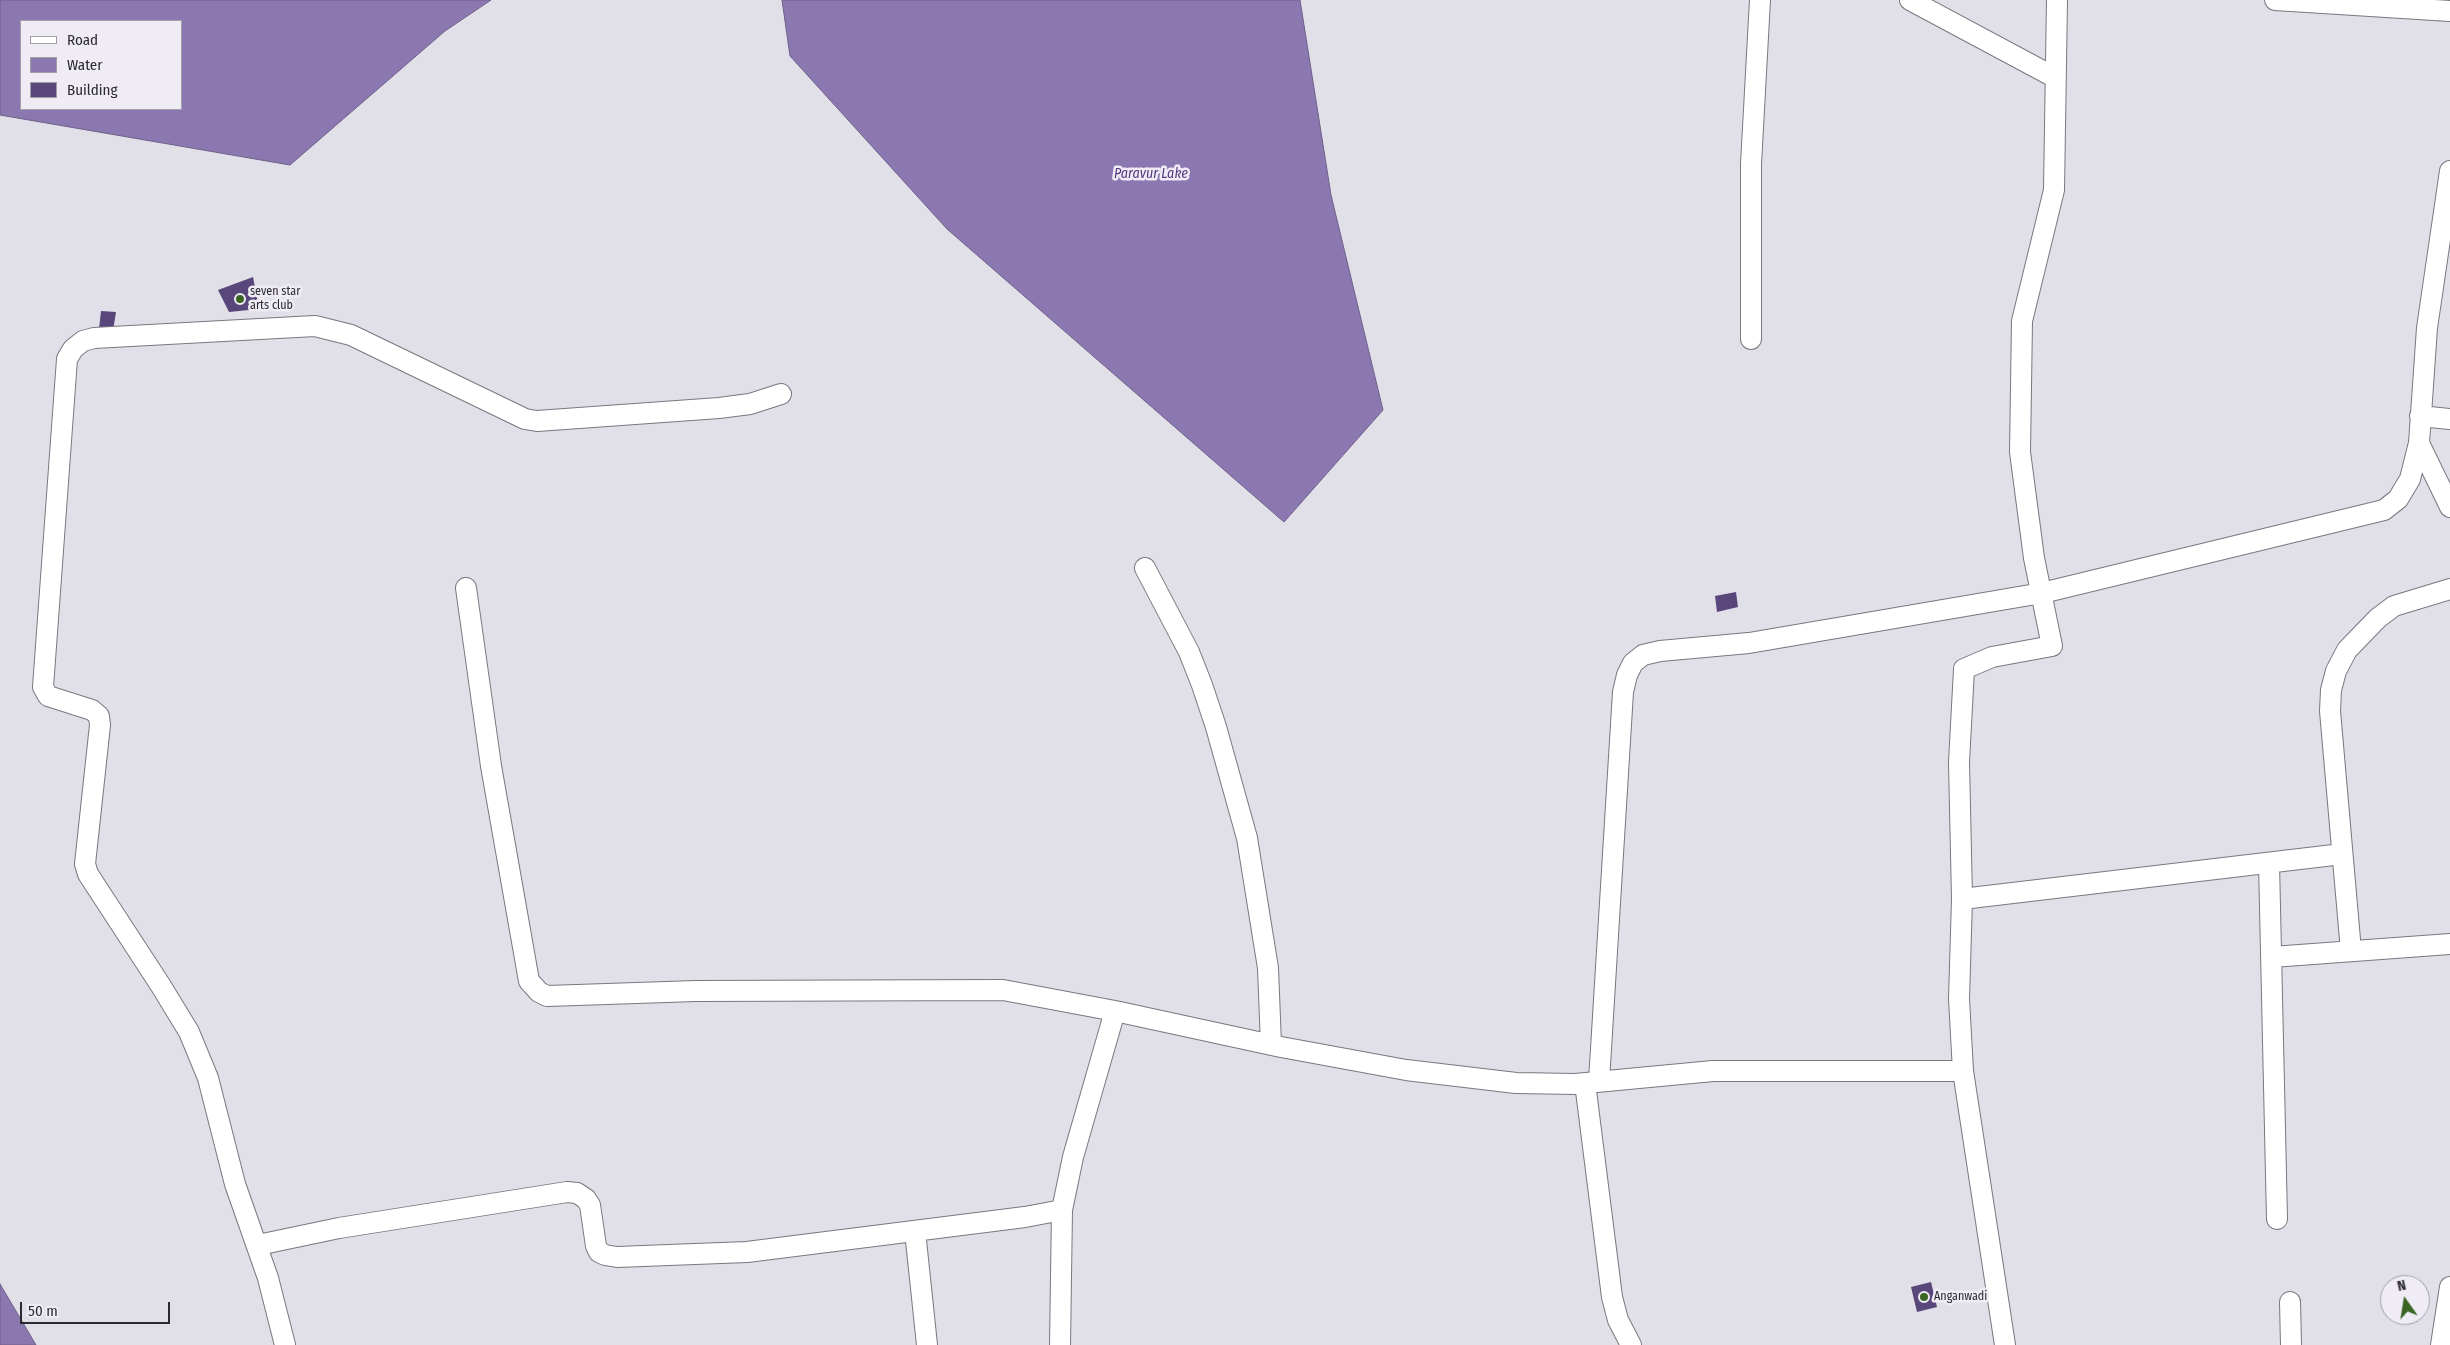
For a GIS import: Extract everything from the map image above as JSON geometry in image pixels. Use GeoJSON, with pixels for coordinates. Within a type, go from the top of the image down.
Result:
{"type":"FeatureCollection","features":[{"type":"Feature","properties":{"kind":"street"},"geometry":{"type":"LineString","coordinates":[[1751,339],[1751,164],[1760,0]]}},
{"type":"Feature","properties":{"kind":"street"},"geometry":{"type":"LineString","coordinates":[[1910,0],[2054,76]]}},
{"type":"Feature","properties":{"kind":"street"},"geometry":{"type":"LineString","coordinates":[[2005,1345],[1963,1071],[1959,999],[1962,899],[1959,762],[1964,669],[1992,656],[2052,646],[2034,558],[2020,452],[2022,321],[2054,190],[2056,0]]}},
{"type":"Feature","properties":{"kind":"street"},"geometry":{"type":"LineString","coordinates":[[2275,0],[2450,11]]}},
{"type":"Feature","properties":{"kind":"street"},"geometry":{"type":"LineString","coordinates":[[1631,1345],[1618,1320],[1612,1296],[1592,1082],[1623,692],[1626,675],[1633,663],[1643,655],[1660,651],[1749,643],[2042,593],[2384,510],[2398,499],[2410,479],[2418,443],[2420,416],[2441,295],[2450,171]]}},
{"type":"Feature","properties":{"kind":"street"},"geometry":{"type":"LineString","coordinates":[[285,1345],[258,1245],[236,1184],[208,1078],[189,1032],[88,874],[85,864],[100,725],[98,716],[92,710],[48,696],[43,687],[67,359],[73,349],[83,341],[94,338],[315,326],[351,334],[525,419],[537,421],[718,408],[750,404],[781,394]]}},
{"type":"Feature","properties":{"kind":"street"},"geometry":{"type":"LineString","coordinates":[[2420,416],[2450,419]]}},
{"type":"Feature","properties":{"kind":"street"},"geometry":{"type":"LineString","coordinates":[[2418,443],[2450,507]]}},
{"type":"Feature","properties":{"kind":"street"},"geometry":{"type":"LineString","coordinates":[[1145,568],[1196,668],[1216,727],[1248,838],[1268,968],[1271,1045]]}},
{"type":"Feature","properties":{"kind":"street"},"geometry":{"type":"LineString","coordinates":[[466,588],[491,766],[529,981],[539,992],[556,998],[696,991],[1003,990],[1115,1011],[1271,1045],[1406,1070],[1516,1083],[1592,1082],[1713,1071],[1963,1071]]}},
{"type":"Feature","properties":{"kind":"street"},"geometry":{"type":"LineString","coordinates":[[2351,951],[2330,712],[2331,690],[2336,671],[2347,650],[2378,618],[2394,606],[2450,589]]}},
{"type":"Feature","properties":{"kind":"street"},"geometry":{"type":"LineString","coordinates":[[1962,899],[2342,854]]}},
{"type":"Feature","properties":{"kind":"street"},"geometry":{"type":"LineString","coordinates":[[2269,863],[2277,1219]]}},
{"type":"Feature","properties":{"kind":"street"},"geometry":{"type":"LineString","coordinates":[[2272,957],[2450,944]]}},
{"type":"Feature","properties":{"kind":"street"},"geometry":{"type":"LineString","coordinates":[[1060,1345],[1062,1210],[1073,1157],[1115,1011]]}},
{"type":"Feature","properties":{"kind":"street"},"geometry":{"type":"LineString","coordinates":[[258,1245],[339,1228],[567,1192],[577,1193],[586,1199],[590,1205],[596,1246],[599,1252],[617,1257],[748,1252],[1025,1218],[1062,1210]]}},
{"type":"Feature","properties":{"kind":"street"},"geometry":{"type":"LineString","coordinates":[[915,1231],[927,1345]]}},
{"type":"Feature","properties":{"kind":"street"},"geometry":{"type":"LineString","coordinates":[[2441,1345],[2450,1287]]}},
{"type":"Feature","properties":{"kind":"street"},"geometry":{"type":"LineString","coordinates":[[2290,1302],[2291,1345]]}},
{"type":"Feature","properties":{"kind":"water"},"geometry":{"type":"Polygon","coordinates":[[[0,0],[491,0],[445,31],[290,165],[0,115],[0,0]]]}},
{"type":"Feature","properties":{"kind":"water","name":"Paravur Lake"},"geometry":{"type":"Polygon","coordinates":[[[782,0],[1300,0],[1331,195],[1383,410],[1284,522],[947,229],[790,56],[782,0]]]}},
{"type":"Feature","properties":{"kind":"water"},"geometry":{"type":"Polygon","coordinates":[[[0,1284],[36,1345],[0,1345],[0,1284]]]}},
{"type":"Feature","properties":{"kind":"building","name":"seven star arts club"},"geometry":{"type":"Polygon","coordinates":[[[253,277],[259,309],[229,312],[218,290],[253,277]]]}},
{"type":"Feature","properties":{"kind":"building"},"geometry":{"type":"Polygon","coordinates":[[[101,311],[116,312],[113,331],[99,329],[101,311]]]}},
{"type":"Feature","properties":{"kind":"building"},"geometry":{"type":"Polygon","coordinates":[[[1736,592],[1738,607],[1717,612],[1715,596],[1736,592]]]}},
{"type":"Feature","properties":{"kind":"building","name":"Anganwadi"},"geometry":{"type":"Polygon","coordinates":[[[1931,1282],[1937,1307],[1917,1312],[1911,1287],[1931,1282]]]}},
{"type":"Feature","properties":{"kind":"place","name":"seven star arts club"},"geometry":{"type":"Point","coordinates":[240,299]}},
{"type":"Feature","properties":{"kind":"place","name":"Anganwadi"},"geometry":{"type":"Point","coordinates":[1924,1297]}}]}
